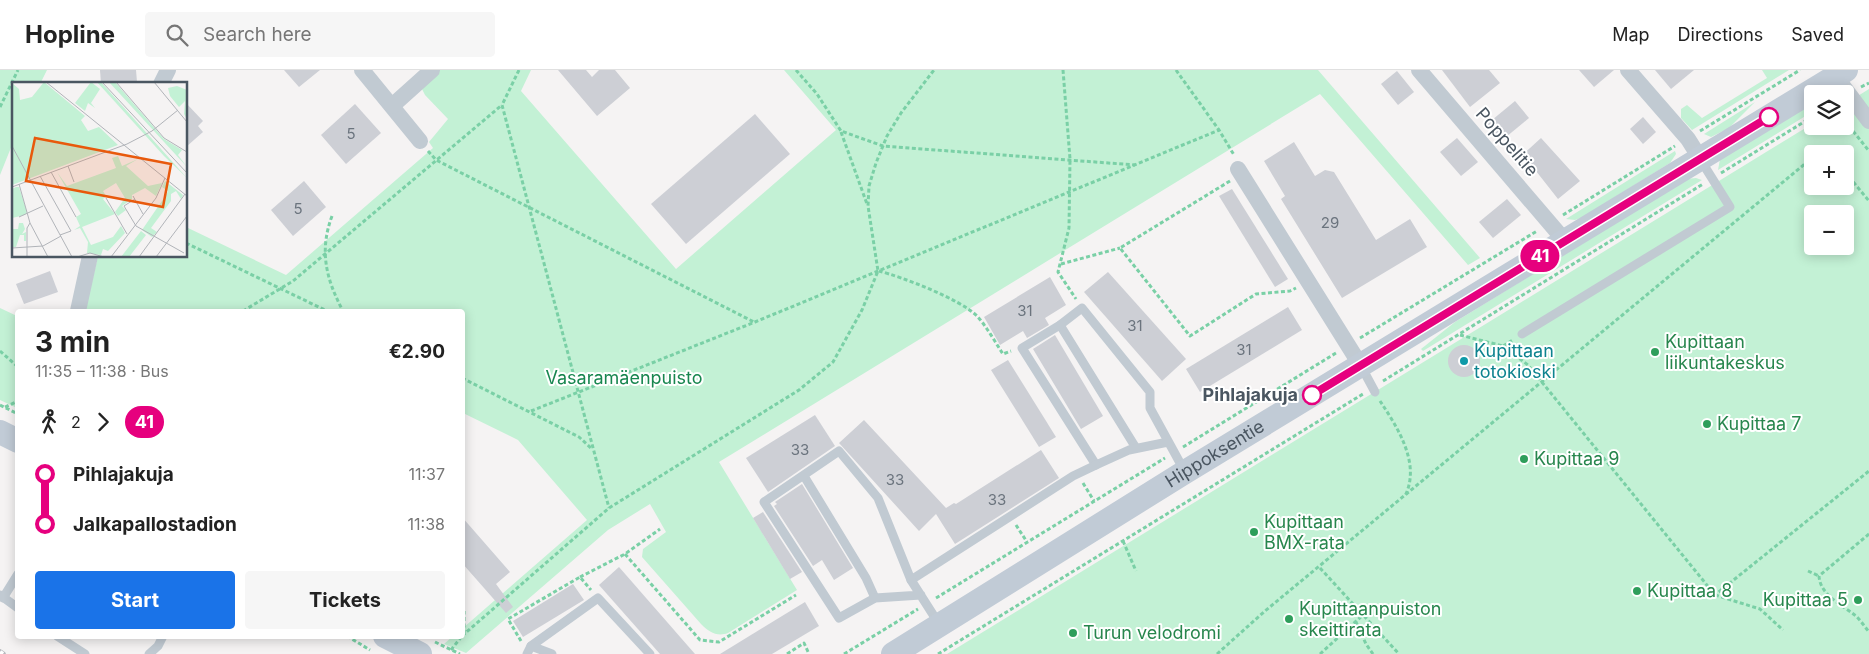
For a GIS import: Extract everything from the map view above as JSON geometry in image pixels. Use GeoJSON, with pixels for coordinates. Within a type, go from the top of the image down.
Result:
{"type":"FeatureCollection","features":[{"type":"Feature","properties":{"kind":"street"},"geometry":{"type":"LineString","coordinates":[[162,82],[168,70]]}},
{"type":"Feature","properties":{"kind":"street"},"geometry":{"type":"LineString","coordinates":[[362,70],[420,141]]}},
{"type":"Feature","properties":{"kind":"street"},"geometry":{"type":"LineString","coordinates":[[392,106],[432,70]]}},
{"type":"Feature","properties":{"kind":"street","name":"Poppelitie"},"geometry":{"type":"LineString","coordinates":[[1419,70],[1558,232]]}},
{"type":"Feature","properties":{"kind":"street"},"geometry":{"type":"LineString","coordinates":[[1628,70],[1694,149]]}},
{"type":"Feature","properties":{"kind":"street"},"geometry":{"type":"LineString","coordinates":[[1838,72],[1869,121]]}},
{"type":"Feature","properties":{"kind":"street","name":"Hippoksentie"},"geometry":{"type":"LineString","coordinates":[[893,654],[1180,462],[1360,366],[1558,232],[1694,149],[1838,72]]}},
{"type":"Feature","properties":{"kind":"street"},"geometry":{"type":"LineString","coordinates":[[1239,172],[1360,366]]}},
{"type":"Feature","properties":{"kind":"street"},"geometry":{"type":"LineString","coordinates":[[78,309],[90,258]]}},
{"type":"Feature","properties":{"kind":"street"},"geometry":{"type":"LineString","coordinates":[[0,432],[15,440]]}},
{"type":"Feature","properties":{"kind":"street"},"geometry":{"type":"LineString","coordinates":[[396,639],[425,647]]}},
{"type":"Feature","properties":{"kind":"lane"},"geometry":{"type":"LineString","coordinates":[[1522,334],[1730,207],[1694,149]]}},
{"type":"Feature","properties":{"kind":"lane"},"geometry":{"type":"LineString","coordinates":[[1096,465],[1022,348],[1060,325],[1082,308],[1150,392],[1150,408],[1180,462]]}},
{"type":"Feature","properties":{"kind":"lane"},"geometry":{"type":"LineString","coordinates":[[1060,325],[1136,448]]}},
{"type":"Feature","properties":{"kind":"lane"},"geometry":{"type":"LineString","coordinates":[[1360,366],[1375,392]]}},
{"type":"Feature","properties":{"kind":"lane"},"geometry":{"type":"LineString","coordinates":[[911,580],[1078,474],[1136,448],[1168,442]]}},
{"type":"Feature","properties":{"kind":"lane"},"geometry":{"type":"LineString","coordinates":[[921,596],[875,598],[838,618],[764,502],[839,451],[878,498],[911,580],[940,624]]}},
{"type":"Feature","properties":{"kind":"lane"},"geometry":{"type":"LineString","coordinates":[[804,476],[866,578],[875,598]]}},
{"type":"Feature","properties":{"kind":"lane"},"geometry":{"type":"LineString","coordinates":[[15,578],[2,597],[15,606]]}},
{"type":"Feature","properties":{"kind":"lane"},"geometry":{"type":"LineString","coordinates":[[528,651],[598,598],[650,654]]}},
{"type":"Feature","properties":{"kind":"lane"},"geometry":{"type":"LineString","coordinates":[[62,639],[85,654]]}},
{"type":"Feature","properties":{"kind":"lane"},"geometry":{"type":"LineString","coordinates":[[149,654],[158,646],[162,639]]}},
{"type":"Feature","properties":{"kind":"lane"},"geometry":{"type":"LineString","coordinates":[[528,651],[552,654]]}},
{"type":"Feature","properties":{"kind":"path"},"geometry":{"type":"LineString","coordinates":[[0,106],[18,70]]}},
{"type":"Feature","properties":{"kind":"path"},"geometry":{"type":"LineString","coordinates":[[246,309],[283,288],[502,105],[519,70]]}},
{"type":"Feature","properties":{"kind":"path"},"geometry":{"type":"LineString","coordinates":[[796,70],[817,94],[841,131],[868,206]]}},
{"type":"Feature","properties":{"kind":"path"},"geometry":{"type":"LineString","coordinates":[[465,634],[609,508],[799,390],[824,372],[845,344],[878,271],[868,206],[868,186],[884,146],[901,113],[934,70]]}},
{"type":"Feature","properties":{"kind":"path"},"geometry":{"type":"LineString","coordinates":[[1062,70],[1070,159],[1070,190],[1068,239],[1058,272],[1082,308]]}},
{"type":"Feature","properties":{"kind":"path"},"geometry":{"type":"LineString","coordinates":[[1060,264],[1120,248],[1239,172],[1233,154],[1219,130],[1176,70]]}},
{"type":"Feature","properties":{"kind":"path"},"geometry":{"type":"LineString","coordinates":[[844,654],[1094,501],[1180,462],[1348,345],[1558,232],[1694,149],[1800,70]]}},
{"type":"Feature","properties":{"kind":"path"},"geometry":{"type":"LineString","coordinates":[[502,105],[609,508]]}},
{"type":"Feature","properties":{"kind":"path"},"geometry":{"type":"LineString","coordinates":[[531,411],[578,394],[755,322],[1070,190],[1219,130]]}},
{"type":"Feature","properties":{"kind":"path"},"geometry":{"type":"LineString","coordinates":[[841,131],[884,146],[1136,165]]}},
{"type":"Feature","properties":{"kind":"path"},"geometry":{"type":"LineString","coordinates":[[1854,132],[1869,151]]}},
{"type":"Feature","properties":{"kind":"path"},"geometry":{"type":"LineString","coordinates":[[436,160],[755,322]]}},
{"type":"Feature","properties":{"kind":"path"},"geometry":{"type":"LineString","coordinates":[[1217,654],[1265,611],[1320,568],[1804,165]]}},
{"type":"Feature","properties":{"kind":"path"},"geometry":{"type":"LineString","coordinates":[[1854,183],[1869,201]]}},
{"type":"Feature","properties":{"kind":"path"},"geometry":{"type":"LineString","coordinates":[[332,216],[326,235],[326,273],[343,309]]}},
{"type":"Feature","properties":{"kind":"path"},"geometry":{"type":"LineString","coordinates":[[188,244],[323,309]]}},
{"type":"Feature","properties":{"kind":"path"},"geometry":{"type":"LineString","coordinates":[[1120,248],[1190,336],[1256,294],[1290,291],[1308,282]]}},
{"type":"Feature","properties":{"kind":"path"},"geometry":{"type":"LineString","coordinates":[[878,271],[895,275],[969,310],[977,316],[1003,354],[1022,348]]}},
{"type":"Feature","properties":{"kind":"path"},"geometry":{"type":"LineString","coordinates":[[1459,335],[1503,346],[1528,365],[1715,595],[1760,609],[1783,630]]}},
{"type":"Feature","properties":{"kind":"path"},"geometry":{"type":"LineString","coordinates":[[0,351],[15,364]]}},
{"type":"Feature","properties":{"kind":"path"},"geometry":{"type":"LineString","coordinates":[[465,379],[531,411],[579,437],[592,448]]}},
{"type":"Feature","properties":{"kind":"path"},"geometry":{"type":"LineString","coordinates":[[1375,392],[1393,421],[1409,459],[1410,487],[1404,498]]}},
{"type":"Feature","properties":{"kind":"path"},"geometry":{"type":"LineString","coordinates":[[2,406],[15,403]]}},
{"type":"Feature","properties":{"kind":"path"},"geometry":{"type":"LineString","coordinates":[[2,406],[15,412]]}},
{"type":"Feature","properties":{"kind":"path"},"geometry":{"type":"LineString","coordinates":[[1715,595],[1869,471]]}},
{"type":"Feature","properties":{"kind":"path"},"geometry":{"type":"LineString","coordinates":[[1078,474],[1094,501]]}},
{"type":"Feature","properties":{"kind":"path"},"geometry":{"type":"LineString","coordinates":[[1011,516],[1028,542]]}},
{"type":"Feature","properties":{"kind":"path"},"geometry":{"type":"LineString","coordinates":[[528,651],[508,619],[580,577],[625,554],[660,528]]}},
{"type":"Feature","properties":{"kind":"path"},"geometry":{"type":"LineString","coordinates":[[1869,534],[1819,576],[1819,582],[1837,605],[1856,617],[1869,632]]}},
{"type":"Feature","properties":{"kind":"path"},"geometry":{"type":"LineString","coordinates":[[1123,541],[1136,571]]}},
{"type":"Feature","properties":{"kind":"path"},"geometry":{"type":"LineString","coordinates":[[625,554],[700,640],[719,642],[796,595]]}},
{"type":"Feature","properties":{"kind":"path"},"geometry":{"type":"LineString","coordinates":[[1320,568],[1400,654]]}},
{"type":"Feature","properties":{"kind":"path"},"geometry":{"type":"LineString","coordinates":[[1808,571],[1819,576]]}},
{"type":"Feature","properties":{"kind":"path"},"geometry":{"type":"LineString","coordinates":[[580,577],[598,598]]}},
{"type":"Feature","properties":{"kind":"path"},"geometry":{"type":"LineString","coordinates":[[1320,654],[1364,614]]}},
{"type":"Feature","properties":{"kind":"path"},"geometry":{"type":"LineString","coordinates":[[1356,621],[1366,644],[1373,654]]}},
{"type":"Feature","properties":{"kind":"path"},"geometry":{"type":"LineString","coordinates":[[352,639],[378,654]]}},
{"type":"Feature","properties":{"kind":"path"},"geometry":{"type":"LineString","coordinates":[[451,650],[460,639]]}},
{"type":"Feature","properties":{"kind":"path"},"geometry":{"type":"LineString","coordinates":[[787,654],[804,643],[810,654]]}},
{"type":"Feature","properties":{"kind":"path"},"geometry":{"type":"LineString","coordinates":[[425,647],[451,650],[460,654]]}},
{"type":"Feature","properties":{"kind":"green space"},"geometry":{"type":"Polygon","coordinates":[[[0,70],[47,70],[41,82],[12,82],[12,145],[0,175],[0,70]]]}},
{"type":"Feature","properties":{"kind":"green space","name":"Vasaramäenpuisto"},"geometry":{"type":"Polygon","coordinates":[[[439,70],[531,70],[521,91],[676,269],[836,130],[784,70],[1318,70],[1480,258],[1468,265],[1320,94],[719,462],[797,590],[728,633],[717,634],[710,631],[701,624],[642,557],[643,549],[666,532],[650,504],[608,530],[466,653],[444,644],[450,639],[465,639],[465,626],[587,520],[518,440],[465,414],[465,309],[85,309],[98,258],[188,258],[188,228],[286,275],[433,148],[429,142],[448,119],[425,95],[422,89],[439,70]]]}},
{"type":"Feature","properties":{"kind":"green space"},"geometry":{"type":"Polygon","coordinates":[[[1762,70],[1789,70],[1692,130],[1681,118],[1681,109],[1687,105],[1702,118],[1767,78],[1762,70]]]}},
{"type":"Feature","properties":{"kind":"green space","name":"Kupittaan liikuntakeskus"},"geometry":{"type":"Polygon","coordinates":[[[1869,89],[1869,654],[947,654],[1804,129],[1804,135],[1854,135],[1854,98],[1869,89]]]}},
{"type":"Feature","properties":{"kind":"green space"},"geometry":{"type":"Polygon","coordinates":[[[1755,102],[1729,128],[1711,137],[1704,134],[1755,102]]]}},
{"type":"Feature","properties":{"kind":"green space"},"geometry":{"type":"Polygon","coordinates":[[[1804,108],[1804,117],[1718,170],[1720,159],[1804,108]]]}},
{"type":"Feature","properties":{"kind":"green space"},"geometry":{"type":"Polygon","coordinates":[[[1675,151],[1676,154],[1670,163],[1581,218],[1575,220],[1566,219],[1675,151]]]}},
{"type":"Feature","properties":{"kind":"green space"},"geometry":{"type":"Polygon","coordinates":[[[1696,178],[1702,180],[1423,351],[1421,349],[1455,322],[1687,179],[1696,178]]]}},
{"type":"Feature","properties":{"kind":"green space"},"geometry":{"type":"Polygon","coordinates":[[[0,308],[15,315],[15,407],[0,400],[0,308]]]}},
{"type":"Feature","properties":{"kind":"building"},"geometry":{"type":"Polygon","coordinates":[[[100,70],[136,70],[137,82],[101,82],[100,70]]]}},
{"type":"Feature","properties":{"kind":"building"},"geometry":{"type":"Polygon","coordinates":[[[284,70],[320,70],[299,87],[284,70]]]}},
{"type":"Feature","properties":{"kind":"building"},"geometry":{"type":"Polygon","coordinates":[[[558,70],[586,70],[592,77],[599,70],[615,70],[630,88],[597,116],[558,70]]]}},
{"type":"Feature","properties":{"kind":"building"},"geometry":{"type":"Polygon","coordinates":[[[1442,70],[1489,70],[1500,83],[1470,107],[1442,70]]]}},
{"type":"Feature","properties":{"kind":"building"},"geometry":{"type":"Polygon","coordinates":[[[1579,70],[1614,70],[1594,87],[1579,70]]]}},
{"type":"Feature","properties":{"kind":"building"},"geometry":{"type":"Polygon","coordinates":[[[1655,70],[1694,70],[1671,89],[1655,70]]]}},
{"type":"Feature","properties":{"kind":"building"},"geometry":{"type":"Polygon","coordinates":[[[1397,71],[1414,92],[1398,105],[1381,84],[1397,71]]]}},
{"type":"Feature","properties":{"kind":"building"},"geometry":{"type":"Polygon","coordinates":[[[1515,101],[1529,118],[1500,142],[1486,125],[1515,101]]]}},
{"type":"Feature","properties":{"kind":"building"},"geometry":{"type":"Polygon","coordinates":[[[355,104],[381,133],[346,164],[321,135],[355,104]]]}},
{"type":"Feature","properties":{"kind":"building"},"geometry":{"type":"Polygon","coordinates":[[[188,105],[203,121],[198,126],[203,132],[188,145],[188,105]]]}},
{"type":"Feature","properties":{"kind":"building"},"geometry":{"type":"Polygon","coordinates":[[[755,114],[790,154],[686,244],[651,204],[755,114]]]}},
{"type":"Feature","properties":{"kind":"building"},"geometry":{"type":"Polygon","coordinates":[[[1643,117],[1656,132],[1643,144],[1630,129],[1643,117]]]}},
{"type":"Feature","properties":{"kind":"building"},"geometry":{"type":"Polygon","coordinates":[[[1457,138],[1478,162],[1461,176],[1440,152],[1457,138]]]}},
{"type":"Feature","properties":{"kind":"building"},"geometry":{"type":"Polygon","coordinates":[[[1541,138],[1580,181],[1558,199],[1536,171],[1531,176],[1517,160],[1541,138]]]}},
{"type":"Feature","properties":{"kind":"building"},"geometry":{"type":"Polygon","coordinates":[[[1294,142],[1315,176],[1325,170],[1334,172],[1376,240],[1410,219],[1427,247],[1342,298],[1281,199],[1285,196],[1264,161],[1294,142]]]}},
{"type":"Feature","properties":{"kind":"building"},"geometry":{"type":"Polygon","coordinates":[[[304,181],[326,207],[293,236],[271,210],[304,181]]]}},
{"type":"Feature","properties":{"kind":"building"},"geometry":{"type":"Polygon","coordinates":[[[1232,189],[1288,279],[1275,287],[1219,196],[1232,189]]]}},
{"type":"Feature","properties":{"kind":"building"},"geometry":{"type":"Polygon","coordinates":[[[1507,199],[1521,215],[1493,238],[1479,222],[1507,199]]]}},
{"type":"Feature","properties":{"kind":"building"},"geometry":{"type":"Polygon","coordinates":[[[50,271],[58,292],[24,304],[16,284],[50,271]]]}},
{"type":"Feature","properties":{"kind":"building"},"geometry":{"type":"Polygon","coordinates":[[[1108,272],[1186,359],[1162,381],[1084,292],[1108,272]]]}},
{"type":"Feature","properties":{"kind":"building"},"geometry":{"type":"Polygon","coordinates":[[[1050,277],[1066,305],[1045,318],[1049,325],[1027,338],[1023,331],[1000,345],[984,317],[1050,277]]]}},
{"type":"Feature","properties":{"kind":"building"},"geometry":{"type":"Polygon","coordinates":[[[1288,307],[1302,330],[1200,392],[1186,369],[1288,307]]]}},
{"type":"Feature","properties":{"kind":"building"},"geometry":{"type":"Polygon","coordinates":[[[1055,335],[1103,416],[1081,429],[1033,349],[1055,335]]]}},
{"type":"Feature","properties":{"kind":"building","name":"Kupittaan totokioski"},"geometry":{"type":"Polygon","coordinates":[[[1464,345],[1476,349],[1480,361],[1476,373],[1464,377],[1452,373],[1448,361],[1452,349],[1464,345]]]}},
{"type":"Feature","properties":{"kind":"building"},"geometry":{"type":"Polygon","coordinates":[[[1008,360],[1056,437],[1039,447],[991,370],[1008,360]]]}},
{"type":"Feature","properties":{"kind":"building"},"geometry":{"type":"Polygon","coordinates":[[[815,415],[835,446],[768,492],[746,458],[815,415]]]}},
{"type":"Feature","properties":{"kind":"building"},"geometry":{"type":"Polygon","coordinates":[[[864,420],[946,508],[954,503],[956,504],[1041,450],[1059,478],[955,544],[936,514],[919,531],[839,443],[864,420]]]}},
{"type":"Feature","properties":{"kind":"building"},"geometry":{"type":"Polygon","coordinates":[[[802,484],[853,568],[834,580],[822,560],[813,566],[774,506],[777,504],[775,502],[802,484]]]}},
{"type":"Feature","properties":{"kind":"building"},"geometry":{"type":"Polygon","coordinates":[[[763,512],[802,572],[790,579],[753,518],[763,512]]]}},
{"type":"Feature","properties":{"kind":"building"},"geometry":{"type":"Polygon","coordinates":[[[465,520],[510,572],[496,584],[513,607],[506,613],[465,566],[465,520]]]}},
{"type":"Feature","properties":{"kind":"building"},"geometry":{"type":"Polygon","coordinates":[[[619,567],[695,654],[660,654],[599,585],[619,567]]]}},
{"type":"Feature","properties":{"kind":"building"},"geometry":{"type":"Polygon","coordinates":[[[573,584],[584,600],[523,637],[513,621],[573,584]]]}},
{"type":"Feature","properties":{"kind":"building"},"geometry":{"type":"Polygon","coordinates":[[[805,602],[819,626],[772,654],[720,654],[805,602]]]}},
{"type":"Feature","properties":{"kind":"bus line","name":"41"},"geometry":{"type":"LineString","coordinates":[[1312,395],[1769,117]]}},
{"type":"Feature","properties":{"kind":"place","name":"Kupittaan liikuntakeskus"},"geometry":{"type":"Point","coordinates":[1655,352]}},
{"type":"Feature","properties":{"kind":"place","name":"Kupittaan totokioski"},"geometry":{"type":"Point","coordinates":[1464,361]}},
{"type":"Feature","properties":{"kind":"place","name":"Pihlajakuja"},"geometry":{"type":"Point","coordinates":[1312,395]}},
{"type":"Feature","properties":{"kind":"place","name":"Kupittaa 7"},"geometry":{"type":"Point","coordinates":[1707,424]}},
{"type":"Feature","properties":{"kind":"place","name":"Kupittaa 9"},"geometry":{"type":"Point","coordinates":[1524,459]}},
{"type":"Feature","properties":{"kind":"place","name":"Kupittaan BMX-rata"},"geometry":{"type":"Point","coordinates":[1254,532]}},
{"type":"Feature","properties":{"kind":"place","name":"Kupittaa 8"},"geometry":{"type":"Point","coordinates":[1637,591]}},
{"type":"Feature","properties":{"kind":"place","name":"Kupittaa 5"},"geometry":{"type":"Point","coordinates":[1858,600]}},
{"type":"Feature","properties":{"kind":"place","name":"Kupittaanpuiston skeittirata"},"geometry":{"type":"Point","coordinates":[1289,619]}},
{"type":"Feature","properties":{"kind":"place","name":"Turun velodromi"},"geometry":{"type":"Point","coordinates":[1073,633]}}]}
